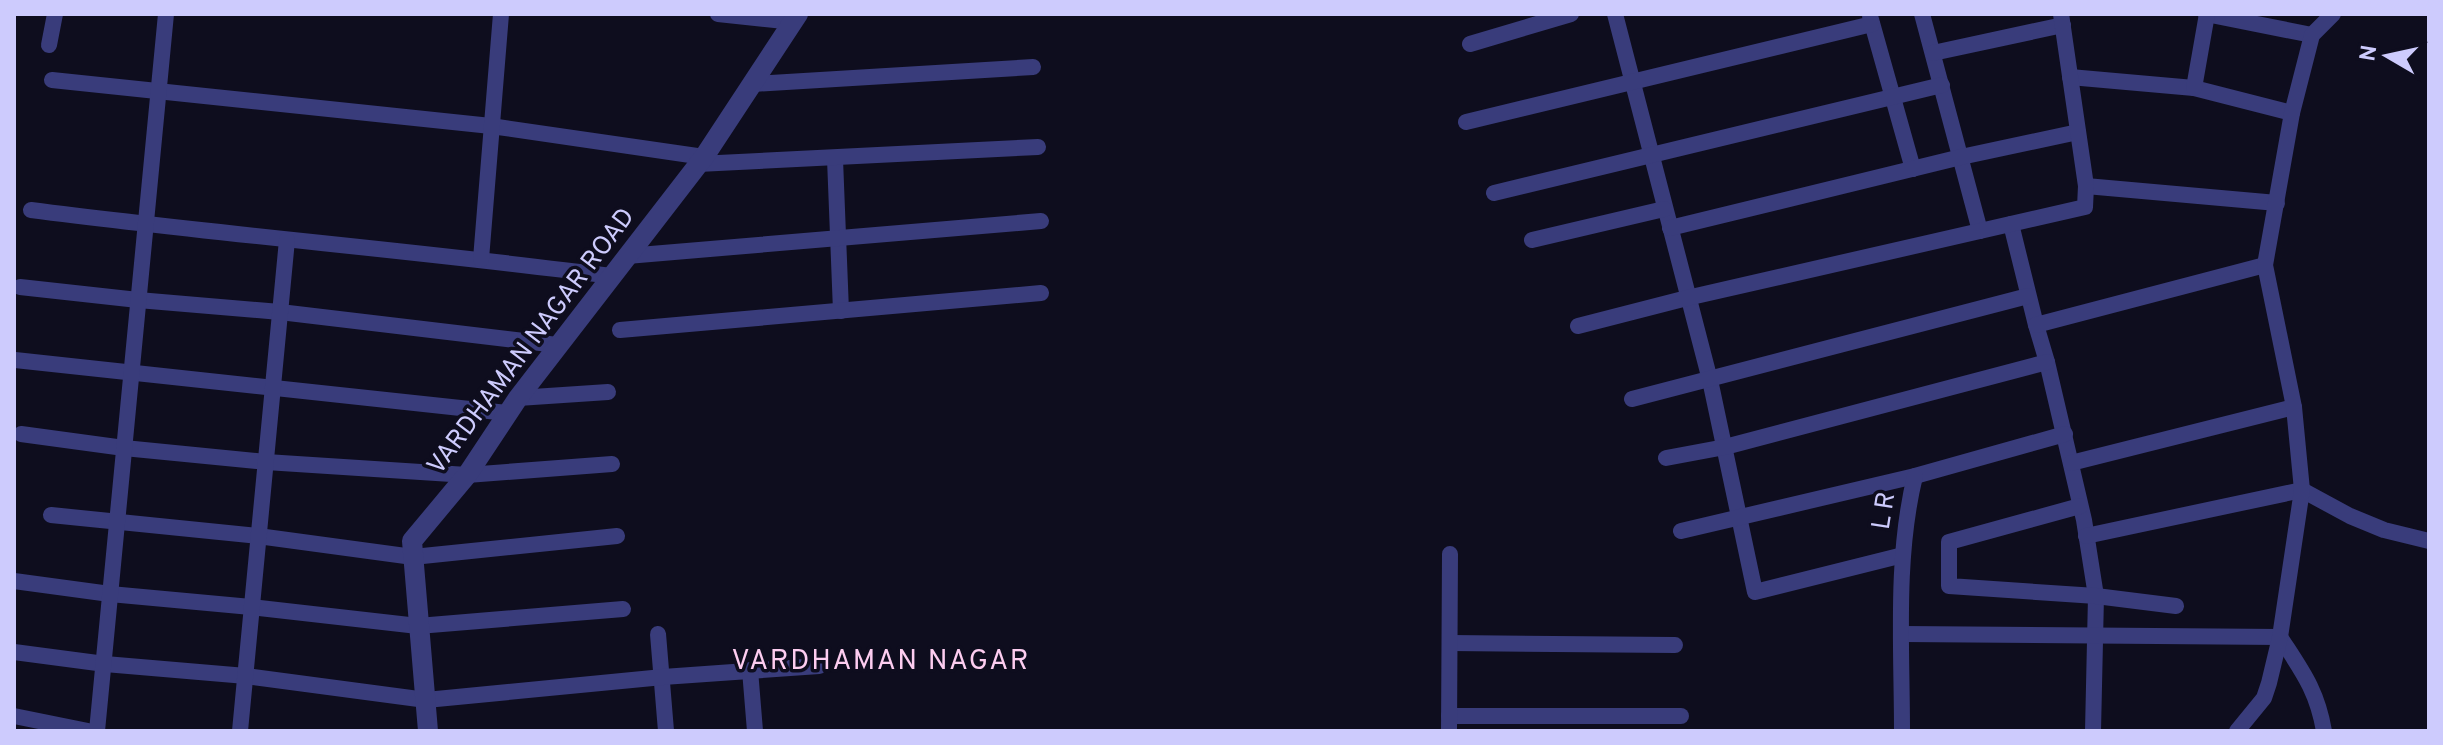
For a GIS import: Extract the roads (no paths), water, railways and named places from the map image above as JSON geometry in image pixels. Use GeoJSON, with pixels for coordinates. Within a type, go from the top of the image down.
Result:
{"type":"FeatureCollection","features":[{"type":"Feature","properties":{"kind":"street"},"geometry":{"type":"LineString","coordinates":[[49,45],[55,14]]}},
{"type":"Feature","properties":{"kind":"street"},"geometry":{"type":"LineString","coordinates":[[97,731],[166,14]]}},
{"type":"Feature","properties":{"kind":"street"},"geometry":{"type":"LineString","coordinates":[[481,259],[501,14]]}},
{"type":"Feature","properties":{"kind":"street"},"geometry":{"type":"LineString","coordinates":[[718,14],[796,18]]}},
{"type":"Feature","properties":{"kind":"street"},"geometry":{"type":"LineString","coordinates":[[1470,44],[1571,14]]}},
{"type":"Feature","properties":{"kind":"street"},"geometry":{"type":"LineString","coordinates":[[1615,14],[1710,380],[1755,592],[1903,555]]}},
{"type":"Feature","properties":{"kind":"street"},"geometry":{"type":"LineString","coordinates":[[1922,14],[1980,231]]}},
{"type":"Feature","properties":{"kind":"street"},"geometry":{"type":"LineString","coordinates":[[2194,88],[2207,14],[2312,35]]}},
{"type":"Feature","properties":{"kind":"street"},"geometry":{"type":"LineString","coordinates":[[2237,731],[2264,698],[2280,637],[2302,490],[2294,407],[2265,265],[2292,113],[2312,35],[2333,14]]}},
{"type":"Feature","properties":{"kind":"street","name":"VARDHAMAN NAGAR ROAD"},"geometry":{"type":"LineString","coordinates":[[428,731],[412,541],[467,475],[557,345],[701,160],[796,18]]}},
{"type":"Feature","properties":{"kind":"street"},"geometry":{"type":"LineString","coordinates":[[1466,122],[1871,19],[1913,169]]}},
{"type":"Feature","properties":{"kind":"street"},"geometry":{"type":"LineString","coordinates":[[1578,326],[2085,207],[2086,186],[2062,19],[1933,53]]}},
{"type":"Feature","properties":{"kind":"street"},"geometry":{"type":"LineString","coordinates":[[753,84],[1033,67]]}},
{"type":"Feature","properties":{"kind":"street"},"geometry":{"type":"LineString","coordinates":[[2070,77],[2194,88],[2292,113]]}},
{"type":"Feature","properties":{"kind":"street"},"geometry":{"type":"LineString","coordinates":[[52,80],[491,126],[701,160],[835,159],[1038,147]]}},
{"type":"Feature","properties":{"kind":"street"},"geometry":{"type":"LineString","coordinates":[[1494,193],[1942,85]]}},
{"type":"Feature","properties":{"kind":"street"},"geometry":{"type":"LineString","coordinates":[[1670,228],[1961,157],[2078,132]]}},
{"type":"Feature","properties":{"kind":"street"},"geometry":{"type":"LineString","coordinates":[[835,159],[841,311]]}},
{"type":"Feature","properties":{"kind":"street"},"geometry":{"type":"LineString","coordinates":[[2086,186],[2277,203]]}},
{"type":"Feature","properties":{"kind":"street"},"geometry":{"type":"LineString","coordinates":[[1532,240],[1664,209]]}},
{"type":"Feature","properties":{"kind":"street"},"geometry":{"type":"LineString","coordinates":[[31,210],[612,276]]}},
{"type":"Feature","properties":{"kind":"street"},"geometry":{"type":"LineString","coordinates":[[627,256],[1041,221]]}},
{"type":"Feature","properties":{"kind":"street"},"geometry":{"type":"LineString","coordinates":[[2011,224],[2065,434],[2096,596],[2093,731]]}},
{"type":"Feature","properties":{"kind":"street"},"geometry":{"type":"LineString","coordinates":[[240,731],[287,240]]}},
{"type":"Feature","properties":{"kind":"street"},"geometry":{"type":"LineString","coordinates":[[2036,325],[2265,265]]}},
{"type":"Feature","properties":{"kind":"street"},"geometry":{"type":"LineString","coordinates":[[20,287],[280,312],[557,345]]}},
{"type":"Feature","properties":{"kind":"street"},"geometry":{"type":"LineString","coordinates":[[620,330],[1041,293]]}},
{"type":"Feature","properties":{"kind":"street"},"geometry":{"type":"LineString","coordinates":[[1632,399],[2028,296]]}},
{"type":"Feature","properties":{"kind":"street"},"geometry":{"type":"LineString","coordinates":[[15,360],[273,388],[513,405],[608,392]]}},
{"type":"Feature","properties":{"kind":"street"},"geometry":{"type":"LineString","coordinates":[[1666,458],[1725,447],[2047,362]]}},
{"type":"Feature","properties":{"kind":"street"},"geometry":{"type":"LineString","coordinates":[[2071,463],[2294,407]]}},
{"type":"Feature","properties":{"kind":"street"},"geometry":{"type":"LineString","coordinates":[[21,434],[266,462],[467,475],[612,464]]}},
{"type":"Feature","properties":{"kind":"street"},"geometry":{"type":"LineString","coordinates":[[1681,531],[1915,476],[2065,434]]}},
{"type":"Feature","properties":{"kind":"street","name":"L R"},"geometry":{"type":"LineString","coordinates":[[1902,731],[1903,555],[1907,507],[1915,476]]}},
{"type":"Feature","properties":{"kind":"street"},"geometry":{"type":"LineString","coordinates":[[2086,536],[2302,490],[2384,530],[2429,541]]}},
{"type":"Feature","properties":{"kind":"street"},"geometry":{"type":"LineString","coordinates":[[2080,506],[1949,542],[1949,586],[2096,596],[2176,606]]}},
{"type":"Feature","properties":{"kind":"street"},"geometry":{"type":"LineString","coordinates":[[51,515],[258,536],[413,557],[617,536]]}},
{"type":"Feature","properties":{"kind":"street"},"geometry":{"type":"LineString","coordinates":[[1450,554],[1449,723],[1681,716]]}},
{"type":"Feature","properties":{"kind":"street"},"geometry":{"type":"LineString","coordinates":[[14,581],[418,626],[623,609]]}},
{"type":"Feature","properties":{"kind":"street"},"geometry":{"type":"LineString","coordinates":[[658,634],[666,731]]}},
{"type":"Feature","properties":{"kind":"street"},"geometry":{"type":"LineString","coordinates":[[1903,634],[2280,637]]}},
{"type":"Feature","properties":{"kind":"street"},"geometry":{"type":"LineString","coordinates":[[2280,637],[2313,688],[2324,731]]}},
{"type":"Feature","properties":{"kind":"street"},"geometry":{"type":"LineString","coordinates":[[1450,643],[1675,645]]}},
{"type":"Feature","properties":{"kind":"street"},"geometry":{"type":"LineString","coordinates":[[14,652],[105,664],[246,676],[426,700],[663,677],[819,666]]}},
{"type":"Feature","properties":{"kind":"street"},"geometry":{"type":"LineString","coordinates":[[750,670],[755,731]]}},
{"type":"Feature","properties":{"kind":"street"},"geometry":{"type":"LineString","coordinates":[[14,716],[88,731]]}},
{"type":"Feature","properties":{"kind":"district","name":"VARDHAMAN NAGAR"},"geometry":{"type":"Point","coordinates":[881,662]}}]}
